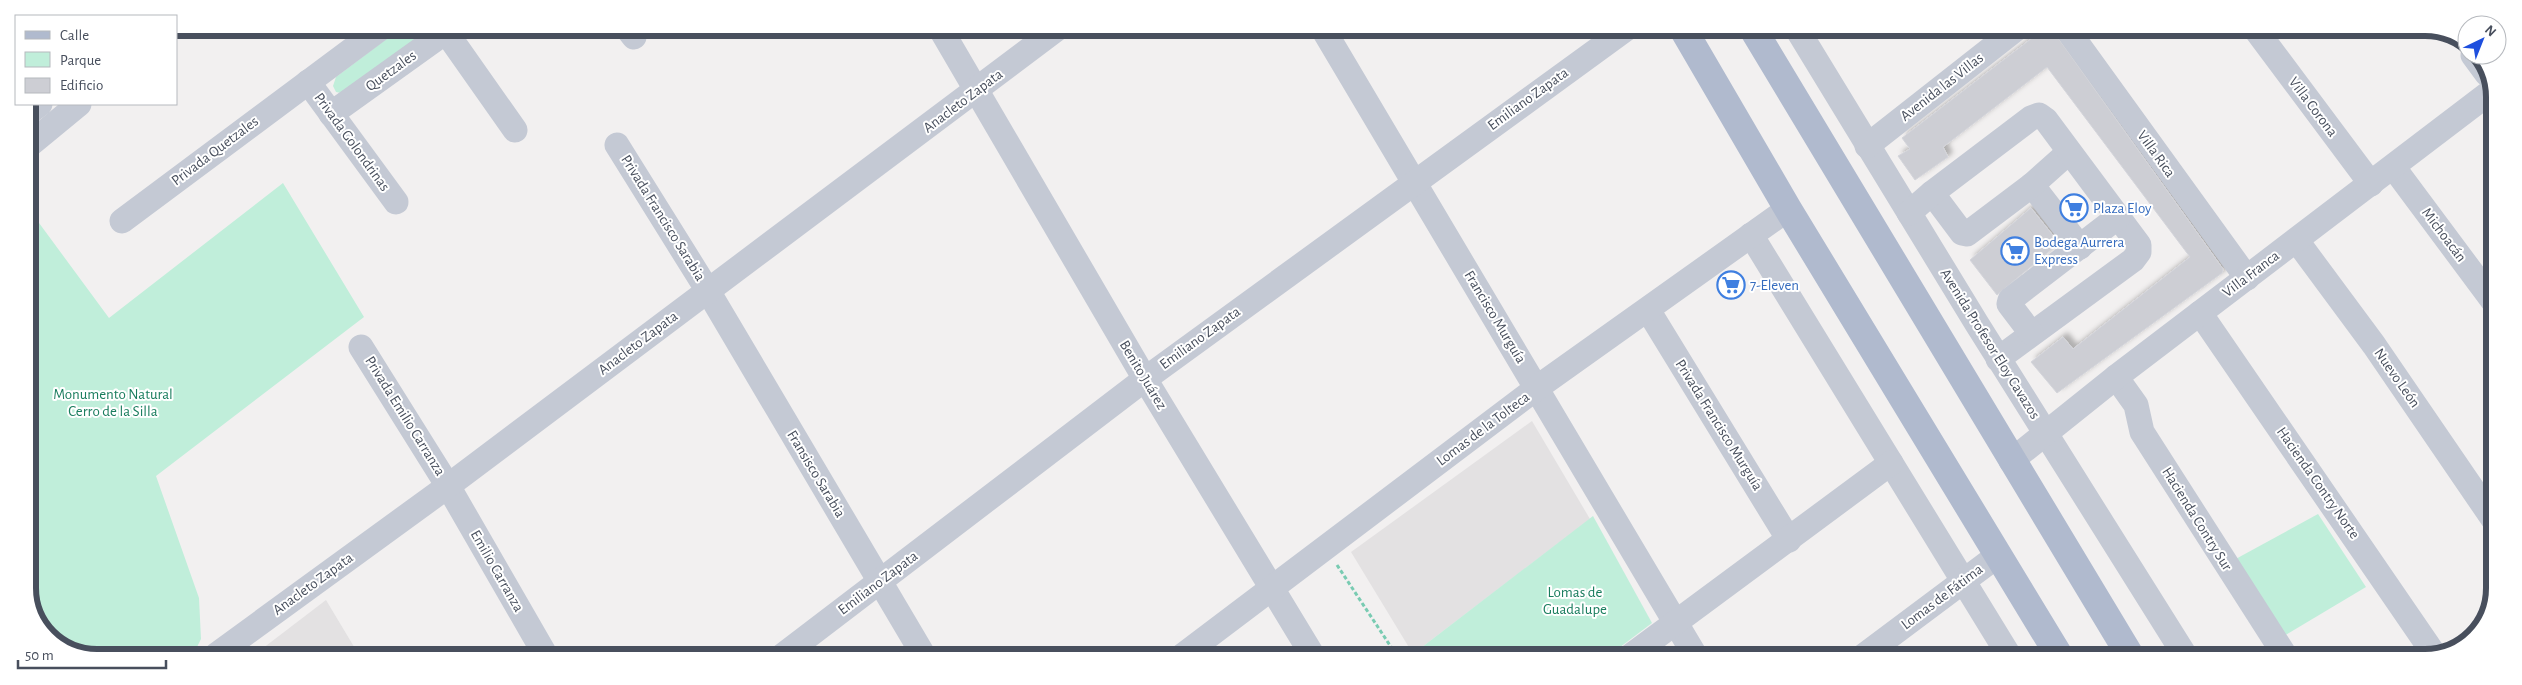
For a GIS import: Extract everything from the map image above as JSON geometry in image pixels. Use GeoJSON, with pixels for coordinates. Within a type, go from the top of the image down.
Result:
{"type":"FeatureCollection","features":[{"type":"Feature","properties":{"kind":"main road"},"geometry":{"type":"LineString","coordinates":[[1687,36],[1788,209],[2055,649]]}},
{"type":"Feature","properties":{"kind":"main road"},"geometry":{"type":"LineString","coordinates":[[1757,36],[2011,461],[2126,649]]}},
{"type":"Feature","properties":{"kind":"street","name":"Privada Quetzales"},"geometry":{"type":"LineString","coordinates":[[122,220],[370,36]]}},
{"type":"Feature","properties":{"kind":"street","name":"Quetzales"},"geometry":{"type":"LineString","coordinates":[[331,114],[440,36]]}},
{"type":"Feature","properties":{"kind":"street"},"geometry":{"type":"LineString","coordinates":[[452,36],[515,130]]}},
{"type":"Feature","properties":{"kind":"street","name":"Benito Juárez"},"geometry":{"type":"LineString","coordinates":[[945,36],[1145,379],[1309,649]]}},
{"type":"Feature","properties":{"kind":"street","name":"Anacleto Zapata"},"geometry":{"type":"LineString","coordinates":[[224,649],[448,486],[1048,36]]}},
{"type":"Feature","properties":{"kind":"street","name":"Francisco Murguía"},"geometry":{"type":"LineString","coordinates":[[1328,36],[1413,182],[1538,387],[1691,649]]}},
{"type":"Feature","properties":{"kind":"street","name":"Emiliano Zapata"},"geometry":{"type":"LineString","coordinates":[[791,649],[1145,379],[1413,182],[1616,36]]}},
{"type":"Feature","properties":{"kind":"street","name":"Avenida Profesor Eloy Cavazos"},"geometry":{"type":"LineString","coordinates":[[1801,36],[1998,359],[2181,649]]}},
{"type":"Feature","properties":{"kind":"street","name":"Avenida las Villas"},"geometry":{"type":"LineString","coordinates":[[1867,146],[2007,36]]}},
{"type":"Feature","properties":{"kind":"street","name":"Villa Rica"},"geometry":{"type":"LineString","coordinates":[[2071,36],[2247,278]]}},
{"type":"Feature","properties":{"kind":"street","name":"Villa Corona"},"geometry":{"type":"LineString","coordinates":[[2260,36],[2371,184]]}},
{"type":"Feature","properties":{"kind":"street","name":"Privada Golondrinas"},"geometry":{"type":"LineString","coordinates":[[308,82],[396,202]]}},
{"type":"Feature","properties":{"kind":"street","name":"Villa Franca"},"geometry":{"type":"LineString","coordinates":[[2011,461],[2116,377],[2394,168],[2486,96]]}},
{"type":"Feature","properties":{"kind":"street"},"geometry":{"type":"LineString","coordinates":[[36,139],[78,105]]}},
{"type":"Feature","properties":{"kind":"street"},"geometry":{"type":"LineString","coordinates":[[1909,213],[1932,193],[2036,115],[2046,120],[2139,245],[2138,255],[1998,359]]}},
{"type":"Feature","properties":{"kind":"street","name":"Privada Francisco Sarabia"},"geometry":{"type":"LineString","coordinates":[[617,145],[708,291]]}},
{"type":"Feature","properties":{"kind":"street"},"geometry":{"type":"LineString","coordinates":[[1932,193],[1962,233],[1967,234],[2032,185],[2069,152]]}},
{"type":"Feature","properties":{"kind":"street","name":"Michoacán"},"geometry":{"type":"LineString","coordinates":[[2394,168],[2486,290]]}},
{"type":"Feature","properties":{"kind":"street"},"geometry":{"type":"LineString","coordinates":[[2032,185],[2080,246]]}},
{"type":"Feature","properties":{"kind":"street","name":"Lomas de la Tolteca"},"geometry":{"type":"LineString","coordinates":[[1192,649],[1538,387],[1788,209]]}},
{"type":"Feature","properties":{"kind":"street"},"geometry":{"type":"LineString","coordinates":[[2031,333],[2009,302],[2118,217]]}},
{"type":"Feature","properties":{"kind":"street"},"geometry":{"type":"LineString","coordinates":[[1750,235],[2005,649]]}},
{"type":"Feature","properties":{"kind":"street","name":"Nuevo León"},"geometry":{"type":"LineString","coordinates":[[2297,241],[2374,345],[2486,510]]}},
{"type":"Feature","properties":{"kind":"street","name":"Fransisco Sarabia"},"geometry":{"type":"LineString","coordinates":[[708,291],[920,649]]}},
{"type":"Feature","properties":{"kind":"street","name":"Privada Francisco Murguía"},"geometry":{"type":"LineString","coordinates":[[1648,310],[1789,540]]}},
{"type":"Feature","properties":{"kind":"street","name":"Hacienda Contry Norte"},"geometry":{"type":"LineString","coordinates":[[2200,313],[2430,648]]}},
{"type":"Feature","properties":{"kind":"street","name":"Privada Emilio Carranza"},"geometry":{"type":"LineString","coordinates":[[361,347],[448,486]]}},
{"type":"Feature","properties":{"kind":"street","name":"Hacienda Contry Sur"},"geometry":{"type":"LineString","coordinates":[[2116,377],[2136,404],[2142,432],[2281,649]]}},
{"type":"Feature","properties":{"kind":"street"},"geometry":{"type":"LineString","coordinates":[[1640,649],[1789,540],[1891,462]]}},
{"type":"Feature","properties":{"kind":"street","name":"Emilio Carranza"},"geometry":{"type":"LineString","coordinates":[[448,486],[542,649]]}},
{"type":"Feature","properties":{"kind":"street","name":"Lomas de Fátima"},"geometry":{"type":"LineString","coordinates":[[1873,649],[1997,556]]}},
{"type":"Feature","properties":{"kind":"path"},"geometry":{"type":"LineString","coordinates":[[1326,548],[1392,649]]}},
{"type":"Feature","properties":{"kind":"shaded area"},"geometry":{"type":"Polygon","coordinates":[[[1532,421],[1590,519],[1420,649],[1410,649],[1351,552],[1532,421]]]}},
{"type":"Feature","properties":{"kind":"shaded area"},"geometry":{"type":"Polygon","coordinates":[[[326,600],[355,649],[262,649],[326,600]]]}},
{"type":"Feature","properties":{"kind":"green space"},"geometry":{"type":"Polygon","coordinates":[[[390,36],[427,36],[346,94],[336,92],[333,86],[336,77],[390,36]]]}},
{"type":"Feature","properties":{"kind":"green space","name":"Monumento Natural Cerro de la Silla"},"geometry":{"type":"Polygon","coordinates":[[[283,183],[364,317],[156,476],[199,598],[201,639],[196,649],[98,649],[82,647],[63,638],[51,628],[44,618],[37,599],[36,219],[109,318],[283,183]]]}},
{"type":"Feature","properties":{"kind":"green space"},"geometry":{"type":"Polygon","coordinates":[[[2318,514],[2366,587],[2284,636],[2232,561],[2318,514]]]}},
{"type":"Feature","properties":{"kind":"green space","name":"Lomas de Guadalupe"},"geometry":{"type":"Polygon","coordinates":[[[1593,516],[1652,623],[1618,649],[1420,649],[1593,516]]]}},
{"type":"Feature","properties":{"kind":"building"},"geometry":{"type":"Polygon","coordinates":[[[2035,36],[2057,36],[2223,269],[2222,273],[2057,393],[2031,362],[2063,337],[2073,349],[2190,257],[2047,67],[1943,147],[1948,157],[1915,180],[1898,156],[1910,149],[1902,138],[2035,36]]]}},
{"type":"Feature","properties":{"kind":"building","name":"Bodega Aurrera Express"},"geometry":{"type":"Polygon","coordinates":[[[2031,208],[2059,243],[1997,295],[1970,260],[2031,208]]]}},
{"type":"Feature","properties":{"kind":"place","name":"Plaza Eloy"},"geometry":{"type":"Point","coordinates":[2074,208]}},
{"type":"Feature","properties":{"kind":"place","name":"Bodega Aurrera Express"},"geometry":{"type":"Point","coordinates":[2015,251]}},
{"type":"Feature","properties":{"kind":"place","name":"7-Eleven"},"geometry":{"type":"Point","coordinates":[1731,285]}}]}
